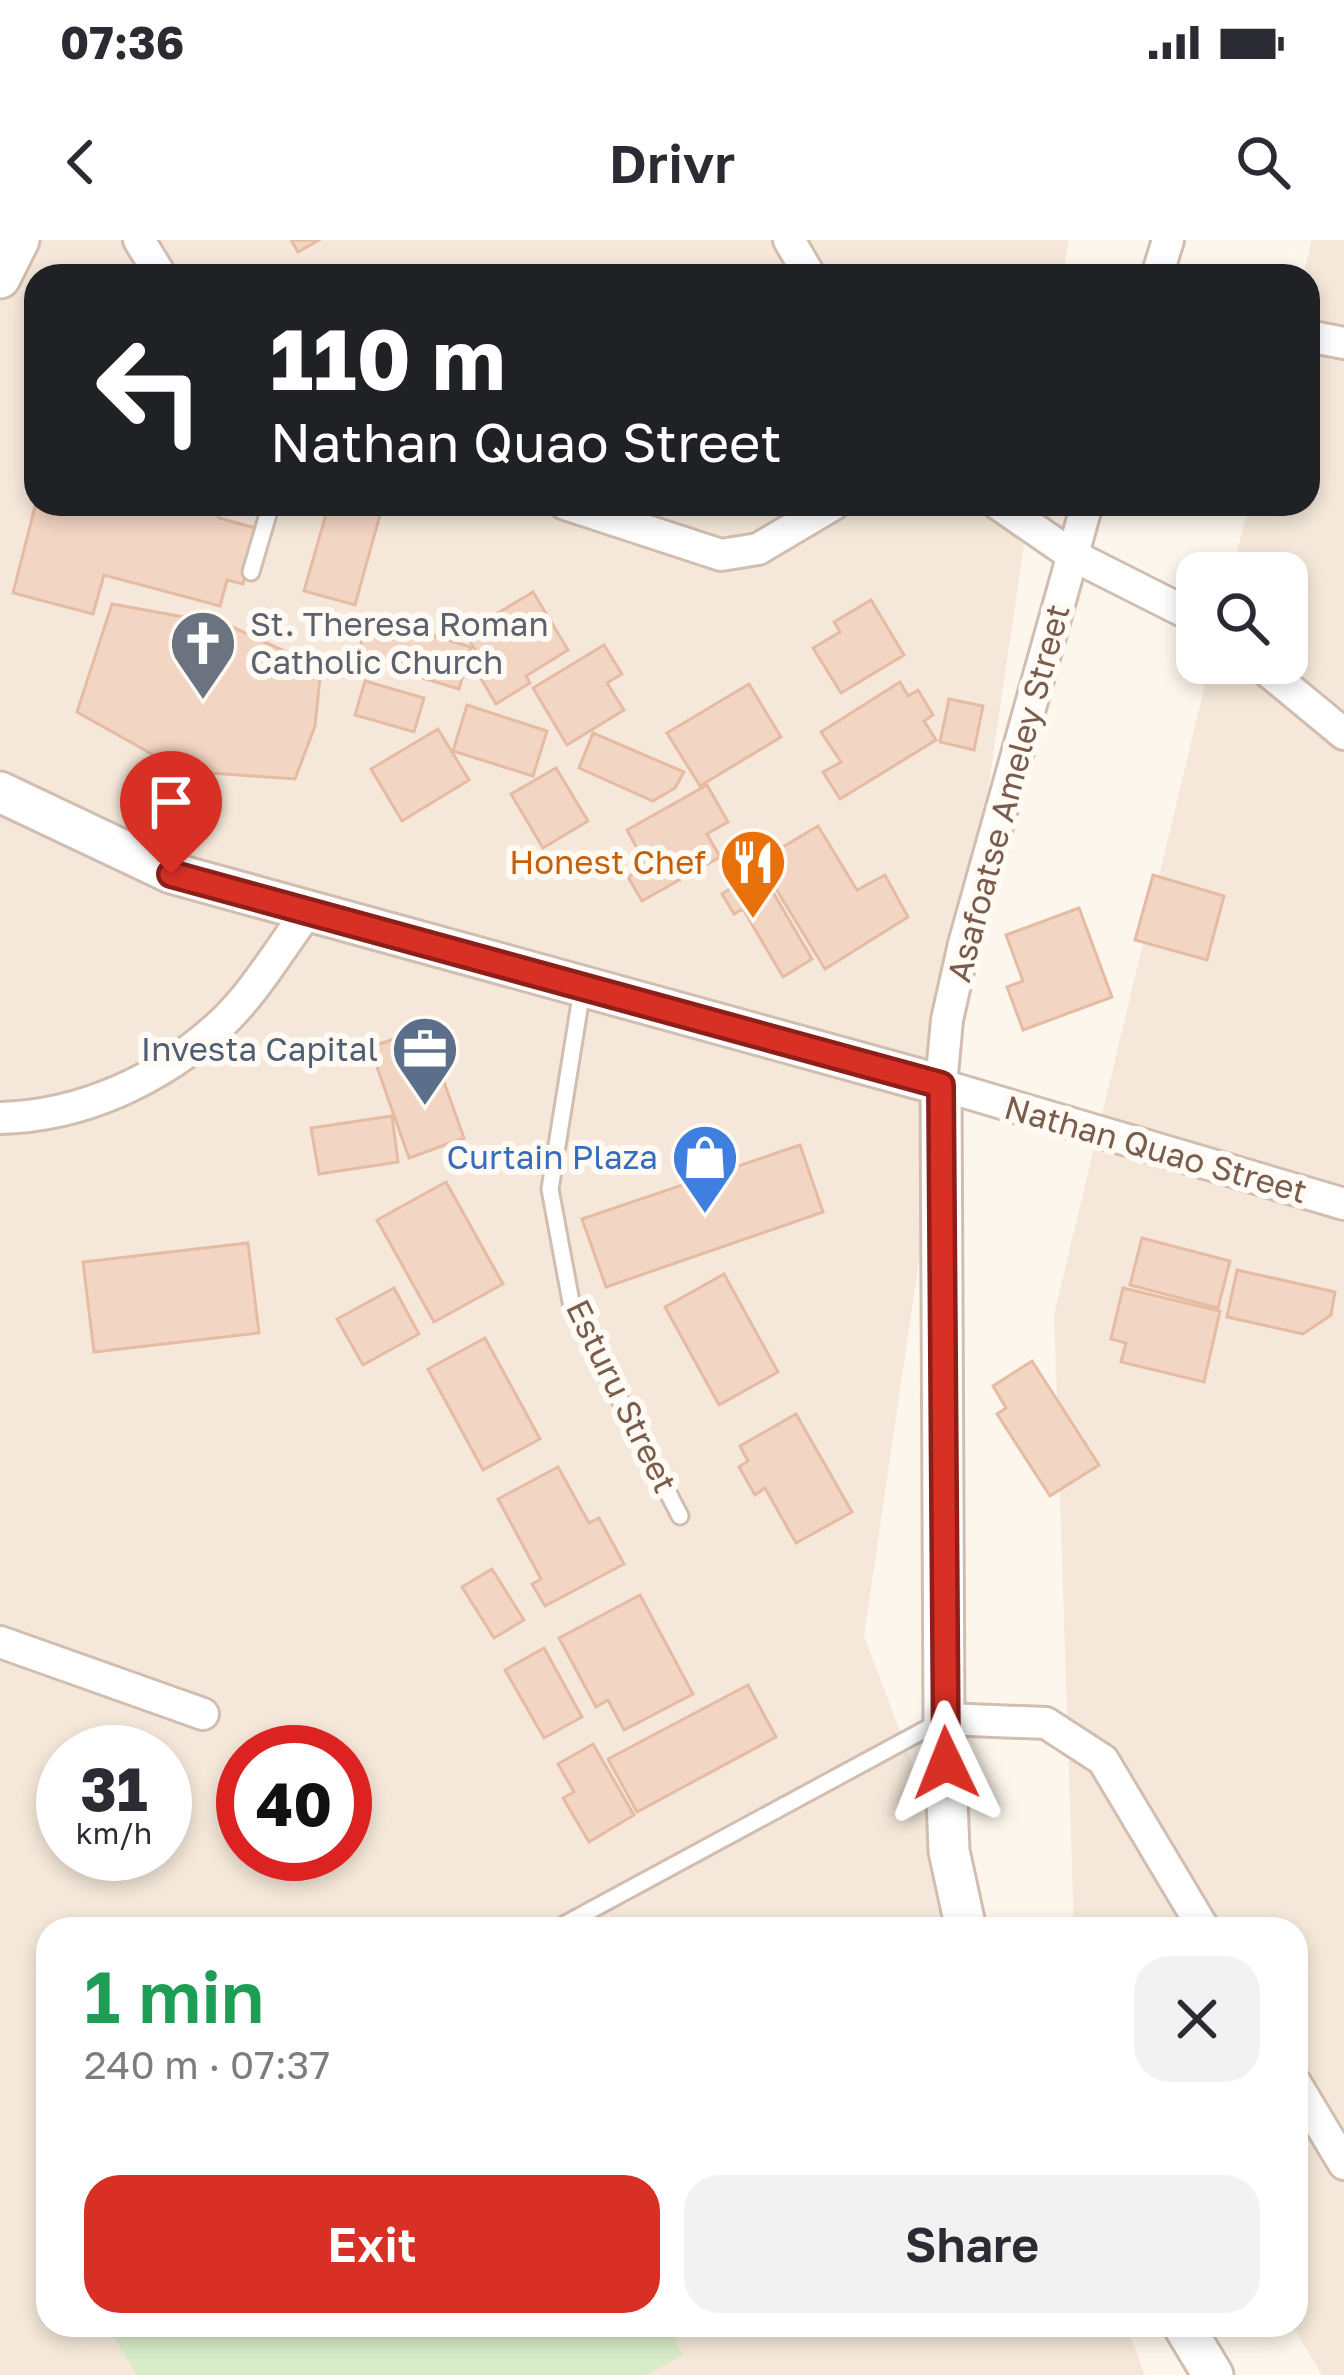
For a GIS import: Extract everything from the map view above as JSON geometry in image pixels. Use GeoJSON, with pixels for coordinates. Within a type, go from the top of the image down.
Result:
{"type":"FeatureCollection","features":[{"type":"Feature","properties":{"kind":"street"},"geometry":{"type":"LineString","coordinates":[[0,278],[19,240]]}},
{"type":"Feature","properties":{"kind":"street"},"geometry":{"type":"LineString","coordinates":[[602,516],[721,555],[758,549],[814,516]]}},
{"type":"Feature","properties":{"kind":"street"},"geometry":{"type":"LineString","coordinates":[[1015,516],[1072,555],[1176,607]]}},
{"type":"Feature","properties":{"kind":"street","name":"Asafoatse Ameley Street"},"geometry":{"type":"LineString","coordinates":[[941,1085],[947,1020],[964,944],[1084,516]]}},
{"type":"Feature","properties":{"kind":"street"},"geometry":{"type":"LineString","coordinates":[[1283,684],[1344,734]]}},
{"type":"Feature","properties":{"kind":"street","name":"Nathan Quao Street"},"geometry":{"type":"LineString","coordinates":[[3,788],[171,874],[941,1085],[1344,1204]]}},
{"type":"Feature","properties":{"kind":"street"},"geometry":{"type":"LineString","coordinates":[[0,1118],[94,1101],[135,1086],[223,1023],[306,914]]}},
{"type":"Feature","properties":{"kind":"street"},"geometry":{"type":"LineString","coordinates":[[941,1085],[944,1719],[949,1850],[963,1917]]}},
{"type":"Feature","properties":{"kind":"street"},"geometry":{"type":"LineString","coordinates":[[0,1642],[203,1714]]}},
{"type":"Feature","properties":{"kind":"street"},"geometry":{"type":"LineString","coordinates":[[944,1719],[1046,1724],[1103,1760],[1197,1917]]}},
{"type":"Feature","properties":{"kind":"street"},"geometry":{"type":"LineString","coordinates":[[1308,2104],[1344,2164]]}},
{"type":"Feature","properties":{"kind":"street"},"geometry":{"type":"LineString","coordinates":[[1190,2337],[1213,2375]]}},
{"type":"Feature","properties":{"kind":"lane"},"geometry":{"type":"LineString","coordinates":[[250,572],[268,516]]}},
{"type":"Feature","properties":{"kind":"lane","name":"Esturu Street"},"geometry":{"type":"LineString","coordinates":[[582,990],[550,1190],[568,1288],[572,1307],[680,1516]]}},
{"type":"Feature","properties":{"kind":"lane"},"geometry":{"type":"LineString","coordinates":[[578,1917],[944,1719]]}},
{"type":"Feature","properties":{"kind":"shaded area"},"geometry":{"type":"Polygon","coordinates":[[[0,240],[1069,240],[1065,264],[24,264],[24,516],[1028,516],[864,1636],[970,1917],[36,1917],[36,2337],[1131,2337],[1145,2375],[0,2375],[0,240]]]}},
{"type":"Feature","properties":{"kind":"shaded area"},"geometry":{"type":"Polygon","coordinates":[[[1312,240],[1344,240],[1344,2375],[1322,2375],[1299,2337],[1308,2337],[1308,1917],[1074,1917],[1054,1315],[1205,684],[1308,684],[1308,552],[1237,552],[1246,516],[1320,516],[1320,264],[1306,264],[1312,240]]]}},
{"type":"Feature","properties":{"kind":"green space"},"geometry":{"type":"Polygon","coordinates":[[[113,2337],[673,2337],[683,2355],[646,2375],[137,2375],[113,2337]]]}},
{"type":"Feature","properties":{"kind":"building"},"geometry":{"type":"Polygon","coordinates":[[[291,240],[319,240],[298,252],[291,240]]]}},
{"type":"Feature","properties":{"kind":"building"},"geometry":{"type":"Polygon","coordinates":[[[33,516],[218,516],[259,529],[243,584],[227,580],[220,606],[104,575],[93,614],[13,593],[33,516]]]}},
{"type":"Feature","properties":{"kind":"building"},"geometry":{"type":"Polygon","coordinates":[[[326,516],[380,516],[355,605],[304,591],[326,516]]]}},
{"type":"Feature","properties":{"kind":"building"},"geometry":{"type":"Polygon","coordinates":[[[533,592],[568,650],[526,676],[530,683],[496,704],[480,677],[488,672],[465,633],[533,592]]]}},
{"type":"Feature","properties":{"kind":"building"},"geometry":{"type":"Polygon","coordinates":[[[871,600],[904,655],[841,693],[813,648],[840,632],[834,622],[871,600]]]}},
{"type":"Feature","properties":{"kind":"building"},"geometry":{"type":"Polygon","coordinates":[[[112,604],[228,625],[321,668],[315,726],[295,779],[182,771],[77,712],[112,604]]]}},
{"type":"Feature","properties":{"kind":"building"},"geometry":{"type":"Polygon","coordinates":[[[369,616],[471,647],[459,689],[357,658],[369,616]]]}},
{"type":"Feature","properties":{"kind":"building"},"geometry":{"type":"Polygon","coordinates":[[[604,645],[622,674],[607,683],[624,710],[567,745],[533,688],[604,645]]]}},
{"type":"Feature","properties":{"kind":"building"},"geometry":{"type":"Polygon","coordinates":[[[365,681],[424,698],[414,732],[355,715],[365,681]]]}},
{"type":"Feature","properties":{"kind":"building"},"geometry":{"type":"Polygon","coordinates":[[[900,682],[908,696],[918,690],[933,715],[924,721],[936,740],[840,799],[823,772],[841,762],[821,732],[900,682]]]}},
{"type":"Feature","properties":{"kind":"building"},"geometry":{"type":"Polygon","coordinates":[[[749,684],[781,737],[700,786],[667,733],[749,684]]]}},
{"type":"Feature","properties":{"kind":"building"},"geometry":{"type":"Polygon","coordinates":[[[949,699],[983,706],[974,750],[940,742],[949,699]]]}},
{"type":"Feature","properties":{"kind":"building"},"geometry":{"type":"Polygon","coordinates":[[[467,705],[547,731],[533,776],[453,751],[467,705]]]}},
{"type":"Feature","properties":{"kind":"building"},"geometry":{"type":"Polygon","coordinates":[[[438,729],[469,780],[402,821],[371,769],[438,729]]]}},
{"type":"Feature","properties":{"kind":"building"},"geometry":{"type":"Polygon","coordinates":[[[593,733],[684,772],[675,788],[653,801],[579,768],[593,733]]]}},
{"type":"Feature","properties":{"kind":"building"},"geometry":{"type":"Polygon","coordinates":[[[556,768],[588,821],[543,848],[511,794],[556,768]]]}},
{"type":"Feature","properties":{"kind":"building"},"geometry":{"type":"Polygon","coordinates":[[[707,785],[728,822],[707,834],[720,857],[642,901],[628,877],[647,866],[627,830],[707,785]]]}},
{"type":"Feature","properties":{"kind":"building"},"geometry":{"type":"Polygon","coordinates":[[[818,826],[857,890],[885,875],[908,917],[825,969],[759,861],[818,826]]]}},
{"type":"Feature","properties":{"kind":"building"},"geometry":{"type":"Polygon","coordinates":[[[760,870],[812,959],[783,977],[743,909],[734,914],[722,894],[760,870]]]}},
{"type":"Feature","properties":{"kind":"building"},"geometry":{"type":"Polygon","coordinates":[[[1153,875],[1224,896],[1207,960],[1135,940],[1153,875]]]}},
{"type":"Feature","properties":{"kind":"building"},"geometry":{"type":"Polygon","coordinates":[[[1079,908],[1112,997],[1023,1030],[1007,987],[1023,981],[1006,935],[1079,908]]]}},
{"type":"Feature","properties":{"kind":"building"},"geometry":{"type":"Polygon","coordinates":[[[425,1029],[464,1138],[409,1158],[370,1047],[425,1029]]]}},
{"type":"Feature","properties":{"kind":"building"},"geometry":{"type":"Polygon","coordinates":[[[392,1116],[398,1162],[319,1174],[311,1128],[392,1116]]]}},
{"type":"Feature","properties":{"kind":"building"},"geometry":{"type":"Polygon","coordinates":[[[800,1145],[823,1212],[606,1287],[582,1219],[800,1145]]]}},
{"type":"Feature","properties":{"kind":"building"},"geometry":{"type":"Polygon","coordinates":[[[446,1182],[503,1284],[434,1322],[377,1220],[446,1182]]]}},
{"type":"Feature","properties":{"kind":"building"},"geometry":{"type":"Polygon","coordinates":[[[1142,1238],[1230,1261],[1218,1308],[1130,1285],[1142,1238]]]}},
{"type":"Feature","properties":{"kind":"building"},"geometry":{"type":"Polygon","coordinates":[[[248,1243],[259,1333],[94,1352],[83,1262],[248,1243]]]}},
{"type":"Feature","properties":{"kind":"building"},"geometry":{"type":"Polygon","coordinates":[[[1237,1270],[1335,1292],[1331,1315],[1303,1334],[1227,1317],[1237,1270]]]}},
{"type":"Feature","properties":{"kind":"building"},"geometry":{"type":"Polygon","coordinates":[[[724,1274],[778,1372],[719,1405],[665,1307],[724,1274]]]}},
{"type":"Feature","properties":{"kind":"building"},"geometry":{"type":"Polygon","coordinates":[[[394,1288],[419,1334],[363,1365],[337,1319],[394,1288]]]}},
{"type":"Feature","properties":{"kind":"building"},"geometry":{"type":"Polygon","coordinates":[[[1123,1288],[1220,1311],[1204,1382],[1121,1362],[1126,1343],[1111,1339],[1123,1288]]]}},
{"type":"Feature","properties":{"kind":"building"},"geometry":{"type":"Polygon","coordinates":[[[485,1338],[540,1439],[483,1470],[428,1369],[485,1338]]]}},
{"type":"Feature","properties":{"kind":"building"},"geometry":{"type":"Polygon","coordinates":[[[1032,1361],[1099,1465],[1050,1496],[997,1414],[1006,1408],[993,1386],[1032,1361]]]}},
{"type":"Feature","properties":{"kind":"building"},"geometry":{"type":"Polygon","coordinates":[[[796,1414],[852,1512],[796,1543],[765,1488],[755,1495],[739,1467],[748,1461],[740,1446],[796,1414]]]}},
{"type":"Feature","properties":{"kind":"building"},"geometry":{"type":"Polygon","coordinates":[[[558,1467],[589,1523],[599,1518],[624,1564],[545,1606],[532,1584],[541,1579],[498,1499],[558,1467]]]}},
{"type":"Feature","properties":{"kind":"building"},"geometry":{"type":"Polygon","coordinates":[[[492,1569],[524,1620],[494,1638],[462,1587],[492,1569]]]}},
{"type":"Feature","properties":{"kind":"building"},"geometry":{"type":"Polygon","coordinates":[[[640,1595],[693,1694],[624,1730],[608,1700],[596,1707],[559,1638],[640,1595]]]}},
{"type":"Feature","properties":{"kind":"building"},"geometry":{"type":"Polygon","coordinates":[[[544,1648],[582,1717],[544,1738],[505,1670],[544,1648]]]}},
{"type":"Feature","properties":{"kind":"building"},"geometry":{"type":"Polygon","coordinates":[[[748,1685],[776,1737],[637,1812],[608,1759],[748,1685]]]}},
{"type":"Feature","properties":{"kind":"building"},"geometry":{"type":"Polygon","coordinates":[[[593,1744],[634,1815],[589,1842],[563,1798],[574,1792],[558,1764],[593,1744]]]}},
{"type":"Feature","properties":{"kind":"place","name":"St. Theresa Roman Catholic Church"},"geometry":{"type":"Point","coordinates":[203,702]}},
{"type":"Feature","properties":{"kind":"place","name":"Honest Chef"},"geometry":{"type":"Point","coordinates":[753,921]}},
{"type":"Feature","properties":{"kind":"place","name":"Investa Capital"},"geometry":{"type":"Point","coordinates":[425,1108]}},
{"type":"Feature","properties":{"kind":"place","name":"Curtain Plaza"},"geometry":{"type":"Point","coordinates":[705,1216]}},
{"type":"Feature","properties":{"kind":"route"},"geometry":{"type":"LineString","coordinates":[[171,874],[941,1085],[946,1763]]}}]}
